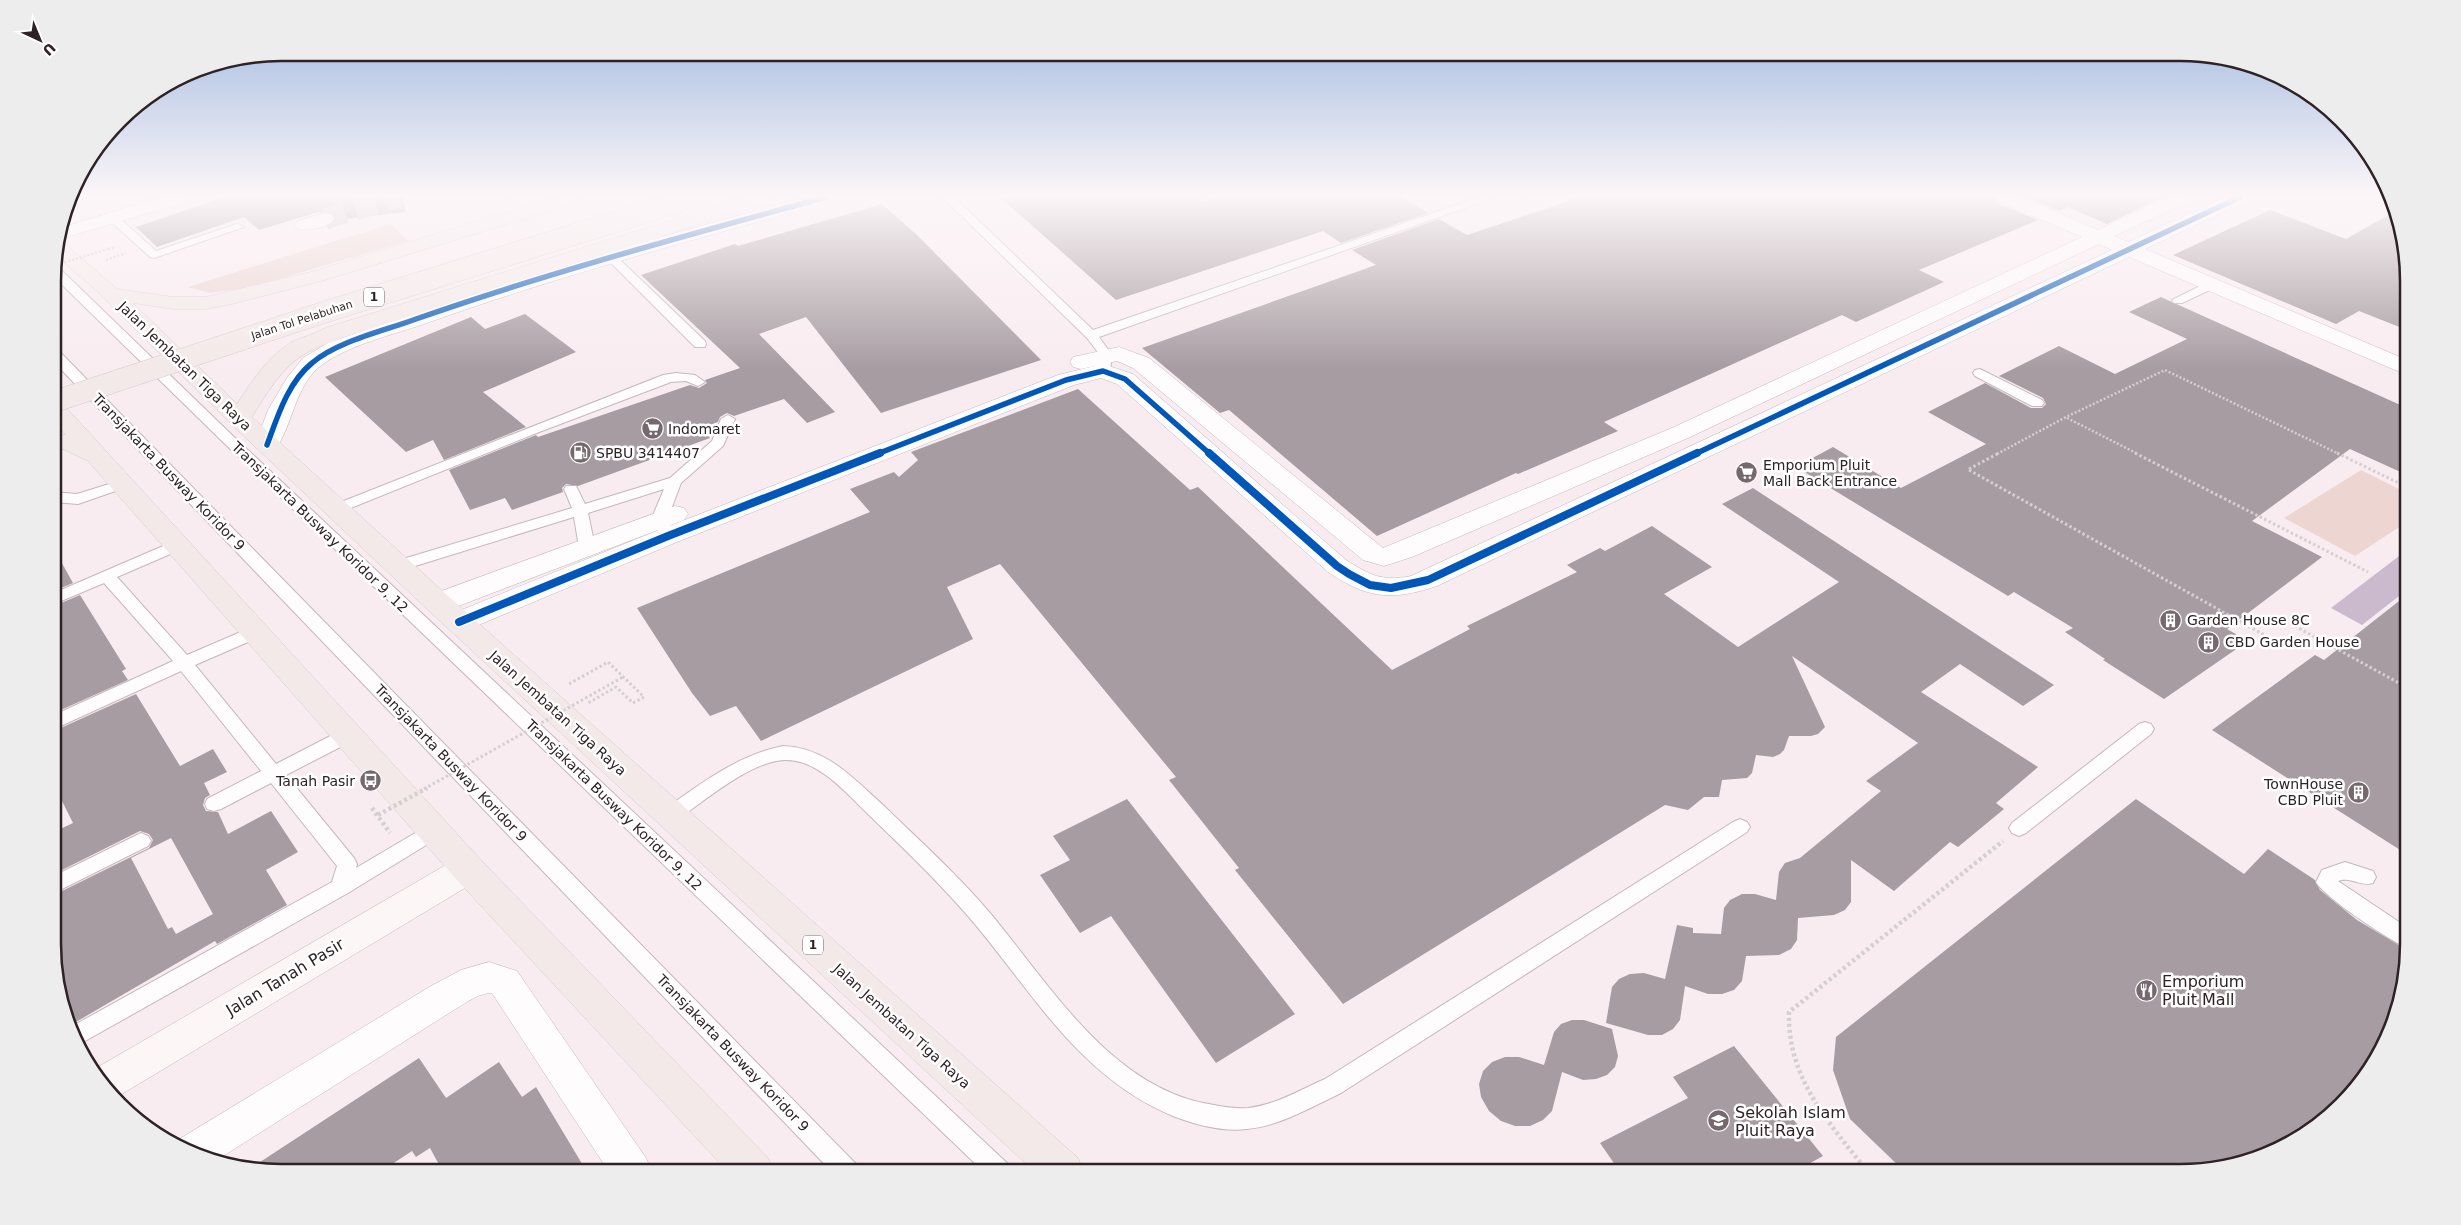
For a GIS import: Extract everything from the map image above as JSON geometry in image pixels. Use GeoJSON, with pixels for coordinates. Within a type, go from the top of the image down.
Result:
{"type":"FeatureCollection","features":[{"type":"Feature","properties":{"kind":"highway","name":"Jalan Jembatan Tiga Raya"},"geometry":{"type":"LineString","coordinates":[[65,254],[112,294],[231,422],[267,445],[670,815],[1055,1164]]}},
{"type":"Feature","properties":{"kind":"highway"},"geometry":{"type":"LineString","coordinates":[[112,294],[173,303],[206,303],[327,273],[389,254]]}},
{"type":"Feature","properties":{"kind":"highway","name":"Jalan Tol Pelabuhan"},"geometry":{"type":"LineString","coordinates":[[61,379],[448,254]]}},
{"type":"Feature","properties":{"kind":"highway","name":"Jalan Tol Pelabuhan"},"geometry":{"type":"LineString","coordinates":[[61,399],[325,312],[511,254]]}},
{"type":"Feature","properties":{"kind":"highway"},"geometry":{"type":"LineString","coordinates":[[231,422],[266,377],[280,363],[300,348],[333,333],[584,254]]}},
{"type":"Feature","properties":{"kind":"highway"},"geometry":{"type":"LineString","coordinates":[[61,416],[468,869],[746,1164]]}},
{"type":"Feature","properties":{"kind":"highway"},"geometry":{"type":"LineString","coordinates":[[61,442],[69,443],[85,450],[114,475]]}},
{"type":"Feature","properties":{"kind":"street"},"geometry":{"type":"LineString","coordinates":[[267,445],[288,394],[303,373],[320,356],[392,327],[621,254]]}},
{"type":"Feature","properties":{"kind":"street"},"geometry":{"type":"LineString","coordinates":[[459,622],[664,528],[1074,365],[1105,363],[1126,356],[1141,363],[1372,554],[1384,557],[1412,548],[1680,433],[2062,254]]}},
{"type":"Feature","properties":{"kind":"street"},"geometry":{"type":"LineString","coordinates":[[1105,363],[1337,566],[1361,582],[1378,588],[1400,588],[1428,580],[2120,254]]}},
{"type":"Feature","properties":{"kind":"street"},"geometry":{"type":"LineString","coordinates":[[2139,254],[2400,365]]}},
{"type":"Feature","properties":{"kind":"street"},"geometry":{"type":"LineString","coordinates":[[438,603],[586,547],[664,528]]}},
{"type":"Feature","properties":{"kind":"street"},"geometry":{"type":"LineString","coordinates":[[1384,557],[1400,588]]}},
{"type":"Feature","properties":{"kind":"street","name":"Jalan Tanah Pasir"},"geometry":{"type":"LineString","coordinates":[[110,1080],[468,869]]}},
{"type":"Feature","properties":{"kind":"street"},"geometry":{"type":"LineString","coordinates":[[201,1148],[444,996],[482,978],[496,977],[504,982],[623,1164]]}},
{"type":"Feature","properties":{"kind":"lane"},"geometry":{"type":"LineString","coordinates":[[1007,254],[1091,335],[1105,363]]}},
{"type":"Feature","properties":{"kind":"lane"},"geometry":{"type":"LineString","coordinates":[[1091,335],[1325,254]]}},
{"type":"Feature","properties":{"kind":"lane"},"geometry":{"type":"LineString","coordinates":[[611,257],[700,344]]}},
{"type":"Feature","properties":{"kind":"lane"},"geometry":{"type":"LineString","coordinates":[[61,275],[231,422]]}},
{"type":"Feature","properties":{"kind":"lane"},"geometry":{"type":"LineString","coordinates":[[2178,300],[2210,285]]}},
{"type":"Feature","properties":{"kind":"lane","name":"Transjakarta Busway Koridor 9"},"geometry":{"type":"LineString","coordinates":[[61,361],[840,1164]]}},
{"type":"Feature","properties":{"kind":"lane"},"geometry":{"type":"LineString","coordinates":[[1980,373],[2037,403]]}},
{"type":"Feature","properties":{"kind":"lane"},"geometry":{"type":"LineString","coordinates":[[336,509],[531,434],[668,378],[691,377],[698,382]]}},
{"type":"Feature","properties":{"kind":"lane"},"geometry":{"type":"LineString","coordinates":[[399,566],[676,480],[718,443],[728,419]]}},
{"type":"Feature","properties":{"kind":"lane","name":"Transjakarta Busway Koridor 9, 12"},"geometry":{"type":"LineString","coordinates":[[231,422],[992,1164]]}},
{"type":"Feature","properties":{"kind":"lane"},"geometry":{"type":"LineString","coordinates":[[61,506],[78,499],[114,475]]}},
{"type":"Feature","properties":{"kind":"lane"},"geometry":{"type":"LineString","coordinates":[[664,528],[676,480]]}},
{"type":"Feature","properties":{"kind":"lane"},"geometry":{"type":"LineString","coordinates":[[571,489],[580,510],[586,547]]}},
{"type":"Feature","properties":{"kind":"lane"},"geometry":{"type":"LineString","coordinates":[[61,498],[78,499]]}},
{"type":"Feature","properties":{"kind":"lane"},"geometry":{"type":"LineString","coordinates":[[61,596],[178,546]]}},
{"type":"Feature","properties":{"kind":"lane"},"geometry":{"type":"LineString","coordinates":[[107,576],[184,663],[347,864],[342,887]]}},
{"type":"Feature","properties":{"kind":"lane"},"geometry":{"type":"LineString","coordinates":[[61,719],[256,632]]}},
{"type":"Feature","properties":{"kind":"lane"},"geometry":{"type":"LineString","coordinates":[[2019,828],[2145,729]]}},
{"type":"Feature","properties":{"kind":"lane"},"geometry":{"type":"LineString","coordinates":[[214,804],[348,735]]}},
{"type":"Feature","properties":{"kind":"lane"},"geometry":{"type":"LineString","coordinates":[[670,815],[744,767],[764,758],[783,753],[802,755],[816,760],[832,770],[901,833],[980,916],[1085,1046],[1139,1089],[1188,1112],[1236,1119],[1280,1111],[1333,1086],[1740,827]]}},
{"type":"Feature","properties":{"kind":"lane"},"geometry":{"type":"LineString","coordinates":[[80,1033],[342,887],[434,831]]}},
{"type":"Feature","properties":{"kind":"lane"},"geometry":{"type":"LineString","coordinates":[[61,881],[141,841]]}},
{"type":"Feature","properties":{"kind":"lane"},"geometry":{"type":"LineString","coordinates":[[2366,877],[2345,870],[2329,876],[2326,882],[2340,894],[2400,934]]}},
{"type":"Feature","properties":{"kind":"path"},"geometry":{"type":"LineString","coordinates":[[62,265],[93,254]]}},
{"type":"Feature","properties":{"kind":"path"},"geometry":{"type":"LineString","coordinates":[[2275,641],[1969,469],[2066,417],[2165,370],[2400,484]]}},
{"type":"Feature","properties":{"kind":"path"},"geometry":{"type":"LineString","coordinates":[[2066,417],[2368,572]]}},
{"type":"Feature","properties":{"kind":"path"},"geometry":{"type":"LineString","coordinates":[[2296,626],[2400,684]]}},
{"type":"Feature","properties":{"kind":"path"},"geometry":{"type":"LineString","coordinates":[[543,699],[608,662],[644,697],[633,703],[616,687]]}},
{"type":"Feature","properties":{"kind":"path"},"geometry":{"type":"LineString","coordinates":[[378,816],[623,677]]}},
{"type":"Feature","properties":{"kind":"path"},"geometry":{"type":"LineString","coordinates":[[1862,1164],[1823,1115],[1804,1081],[1791,1050],[1786,1028],[1789,1012],[2019,828]]}},
{"type":"Feature","properties":{"kind":"shaded area"},"geometry":{"type":"Polygon","coordinates":[[[293,254],[364,254],[247,288],[209,293],[188,287],[293,254]]]}},
{"type":"Feature","properties":{"kind":"shaded area"},"geometry":{"type":"Polygon","coordinates":[[[2361,470],[2400,490],[2400,527],[2355,556],[2284,518],[2361,470]]]}},
{"type":"Feature","properties":{"kind":"shaded area"},"geometry":{"type":"Polygon","coordinates":[[[2400,555],[2400,595],[2362,625],[2331,608],[2400,555]]]}},
{"type":"Feature","properties":{"kind":"building"},"geometry":{"type":"Polygon","coordinates":[[[704,254],[936,254],[1041,360],[881,413],[806,317],[759,334],[835,412],[807,423],[784,399],[734,416],[727,413],[720,417],[718,422],[702,428],[710,438],[578,486],[566,484],[562,488],[563,492],[512,510],[505,498],[470,510],[449,470],[536,435],[538,437],[690,385],[699,388],[707,383],[705,380],[740,368],[641,275],[704,254]]]}},
{"type":"Feature","properties":{"kind":"building"},"geometry":{"type":"Polygon","coordinates":[[[1064,254],[1254,254],[1116,300],[1064,254]]]}},
{"type":"Feature","properties":{"kind":"building"},"geometry":{"type":"Polygon","coordinates":[[[1359,254],[1957,254],[1919,270],[1944,282],[1856,322],[1842,315],[1604,422],[1618,431],[1518,474],[1516,473],[1377,536],[1229,410],[1220,413],[1142,348],[1376,265],[1359,254]]]}},
{"type":"Feature","properties":{"kind":"building"},"geometry":{"type":"Polygon","coordinates":[[[2398,254],[2400,327],[2359,311],[2336,324],[2173,255],[2398,254]]]}},
{"type":"Feature","properties":{"kind":"building"},"geometry":{"type":"Polygon","coordinates":[[[2161,297],[2400,405],[2400,472],[2350,449],[2252,521],[2322,557],[2227,629],[2248,641],[2164,699],[2103,660],[2105,659],[2065,632],[2073,628],[2014,592],[2008,596],[1796,467],[1833,447],[1901,488],[1986,444],[1928,412],[1985,383],[2031,408],[2042,408],[2046,404],[2043,398],[1999,376],[2059,346],[2115,374],[2187,339],[2129,312],[2161,297]]]}},
{"type":"Feature","properties":{"kind":"building"},"geometry":{"type":"Polygon","coordinates":[[[525,314],[576,352],[483,392],[526,427],[444,460],[433,440],[406,452],[325,377],[471,317],[485,329],[525,314]]]}},
{"type":"Feature","properties":{"kind":"building"},"geometry":{"type":"Polygon","coordinates":[[[1078,389],[1190,490],[1198,487],[1392,670],[1470,629],[1467,626],[1577,572],[1567,565],[1600,548],[1605,551],[1652,526],[1712,567],[1664,594],[1738,647],[1839,582],[1722,504],[1753,488],[2054,685],[2023,706],[1960,664],[1921,692],[2038,767],[1996,803],[2004,809],[1958,847],[1950,842],[1894,891],[1851,860],[1851,902],[1845,910],[1834,915],[1798,918],[1797,940],[1791,949],[1779,955],[1746,956],[1742,981],[1734,990],[1722,994],[1708,994],[1685,986],[1680,1020],[1673,1029],[1662,1035],[1648,1035],[1606,1023],[1612,987],[1619,979],[1630,974],[1644,973],[1665,979],[1677,925],[1693,928],[1693,933],[1721,934],[1724,908],[1730,900],[1742,894],[1755,894],[1776,900],[1779,872],[1785,863],[1800,858],[1881,791],[1866,781],[1918,743],[1792,656],[1825,727],[1818,734],[1811,736],[1789,736],[1784,750],[1780,754],[1773,757],[1756,755],[1752,773],[1747,778],[1722,780],[1719,797],[1704,797],[1688,810],[1665,805],[1343,1004],[1235,870],[1239,868],[1169,780],[1176,777],[1000,564],[947,587],[973,639],[761,741],[736,706],[710,716],[692,693],[637,608],[870,512],[850,489],[894,472],[899,477],[918,460],[911,452],[1078,389]]]}},
{"type":"Feature","properties":{"kind":"building"},"geometry":{"type":"Polygon","coordinates":[[[61,562],[73,583],[61,588],[61,562]]]}},
{"type":"Feature","properties":{"kind":"building"},"geometry":{"type":"Polygon","coordinates":[[[80,595],[126,669],[122,671],[128,680],[61,710],[61,603],[80,595]]]}},
{"type":"Feature","properties":{"kind":"building","name":"TownHouse CBD Pluit"},"geometry":{"type":"Polygon","coordinates":[[[2400,600],[2400,850],[2212,730],[2315,655],[2324,660],[2400,600]]]}},
{"type":"Feature","properties":{"kind":"building"},"geometry":{"type":"Polygon","coordinates":[[[136,694],[180,766],[213,749],[227,772],[204,783],[210,795],[205,798],[203,805],[206,811],[218,812],[228,834],[271,811],[298,852],[266,870],[287,905],[217,944],[215,941],[76,1022],[65,986],[63,972],[61,892],[149,848],[153,840],[149,834],[140,831],[61,870],[61,829],[73,823],[61,799],[61,728],[136,694]],[[171,838],[131,858],[168,929],[172,927],[176,934],[213,914],[171,838]]]}},
{"type":"Feature","properties":{"kind":"building"},"geometry":{"type":"Polygon","coordinates":[[[1127,799],[1295,1014],[1216,1063],[1111,916],[1080,933],[1040,875],[1070,860],[1053,836],[1127,799]]]}},
{"type":"Feature","properties":{"kind":"building","name":"Emporium Pluit Mall"},"geometry":{"type":"Polygon","coordinates":[[[2136,799],[2244,874],[2268,849],[2315,880],[2320,890],[2357,920],[2400,946],[2396,986],[2383,1028],[2363,1066],[2345,1089],[2325,1109],[2290,1134],[2264,1147],[2222,1160],[2179,1164],[1897,1164],[1850,1119],[1833,1070],[1836,1037],[2136,799]]]}},
{"type":"Feature","properties":{"kind":"building"},"geometry":{"type":"Polygon","coordinates":[[[1572,1020],[1584,1020],[1612,1029],[1618,1056],[1615,1067],[1607,1075],[1596,1079],[1583,1080],[1562,1072],[1552,1111],[1543,1120],[1530,1126],[1515,1126],[1501,1121],[1489,1111],[1481,1097],[1479,1084],[1483,1071],[1492,1062],[1505,1057],[1519,1057],[1544,1065],[1554,1032],[1561,1024],[1572,1020]]]}},
{"type":"Feature","properties":{"kind":"building","name":"Sekolah Islam Pluit Raya"},"geometry":{"type":"Polygon","coordinates":[[[1734,1046],[1823,1156],[1808,1164],[1614,1164],[1600,1143],[1688,1098],[1673,1077],[1734,1046]]]}},
{"type":"Feature","properties":{"kind":"building"},"geometry":{"type":"Polygon","coordinates":[[[419,1058],[446,1098],[499,1062],[522,1097],[536,1087],[582,1164],[439,1164],[430,1148],[416,1157],[412,1151],[392,1164],[259,1162],[419,1058]]]}},
{"type":"Feature","properties":{"kind":"cycle path"},"geometry":{"type":"LineString","coordinates":[[267,445],[280,410],[295,383],[311,363],[336,348],[437,312],[621,254]]}},
{"type":"Feature","properties":{"kind":"cycle path"},"geometry":{"type":"LineString","coordinates":[[459,622],[668,536],[1066,380],[1103,371],[1125,379],[1337,566],[1370,585],[1391,588],[1402,587],[1428,580],[2119,254]]}},
{"type":"Feature","properties":{"kind":"place","name":"Indomaret"},"geometry":{"type":"Point","coordinates":[652,429]}},
{"type":"Feature","properties":{"kind":"place","name":"SPBU 3414407"},"geometry":{"type":"Point","coordinates":[580,453]}},
{"type":"Feature","properties":{"kind":"place","name":"Emporium Pluit Mall Back Entrance"},"geometry":{"type":"Point","coordinates":[1747,473]}},
{"type":"Feature","properties":{"kind":"place","name":"Garden House 8C"},"geometry":{"type":"Point","coordinates":[2171,620]}},
{"type":"Feature","properties":{"kind":"place","name":"CBD Garden House"},"geometry":{"type":"Point","coordinates":[2209,642]}},
{"type":"Feature","properties":{"kind":"place","name":"Tanah Pasir"},"geometry":{"type":"Point","coordinates":[371,781]}},
{"type":"Feature","properties":{"kind":"place","name":"TownHouse CBD Pluit"},"geometry":{"type":"Point","coordinates":[2359,792]}},
{"type":"Feature","properties":{"kind":"place","name":"Emporium Pluit Mall"},"geometry":{"type":"Point","coordinates":[2146,990]}},
{"type":"Feature","properties":{"kind":"place","name":"Sekolah Islam Pluit Raya"},"geometry":{"type":"Point","coordinates":[1719,1121]}}]}
